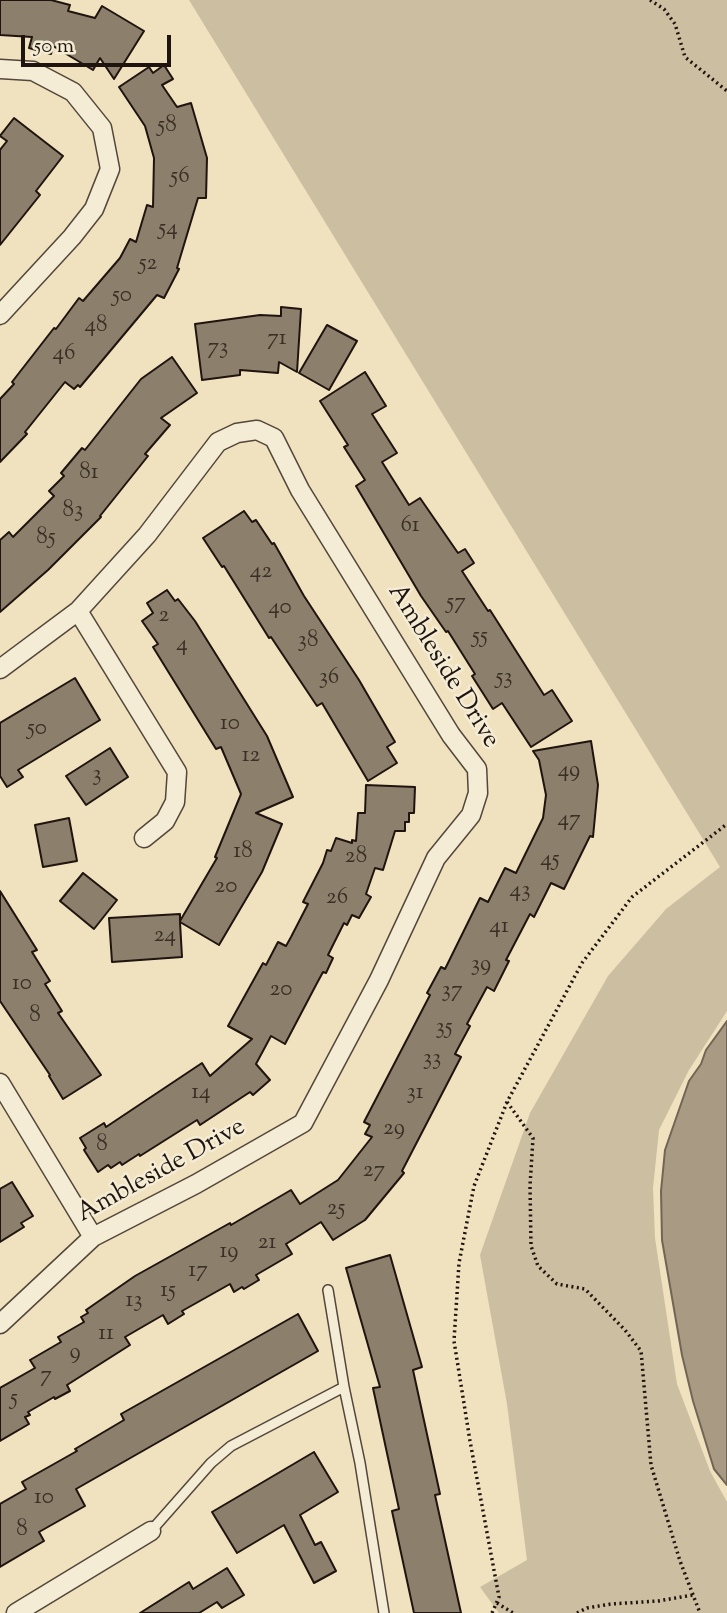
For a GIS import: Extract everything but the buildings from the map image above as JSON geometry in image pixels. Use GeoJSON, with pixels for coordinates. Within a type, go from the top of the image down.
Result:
{"type":"FeatureCollection","features":[{"type":"Feature","properties":{"kind":"street"},"geometry":{"type":"LineString","coordinates":[[0,69],[33,71],[73,92],[102,128],[110,169],[94,209],[72,237],[0,315]]}},
{"type":"Feature","properties":{"kind":"street","name":"Ambleside Drive"},"geometry":{"type":"LineString","coordinates":[[0,669],[78,611],[147,535],[218,442],[237,433],[257,430],[274,438],[314,513],[451,735],[477,769],[478,793],[471,814],[436,858],[379,980],[303,1124],[196,1184],[93,1237],[0,1324]]}},
{"type":"Feature","properties":{"kind":"street"},"geometry":{"type":"LineString","coordinates":[[78,611],[177,772],[175,802],[165,821],[144,838]]}},
{"type":"Feature","properties":{"kind":"street"},"geometry":{"type":"LineString","coordinates":[[0,1083],[93,1237]]}},
{"type":"Feature","properties":{"kind":"street"},"geometry":{"type":"LineString","coordinates":[[16,1613],[151,1531]]}},
{"type":"Feature","properties":{"kind":"lane"},"geometry":{"type":"LineString","coordinates":[[328,1290],[384,1613]]}},
{"type":"Feature","properties":{"kind":"lane"},"geometry":{"type":"LineString","coordinates":[[151,1531],[211,1463],[231,1446],[344,1387]]}},
{"type":"Feature","properties":{"kind":"path"},"geometry":{"type":"LineString","coordinates":[[650,0],[664,9],[674,24],[685,57],[727,91]]}},
{"type":"Feature","properties":{"kind":"path"},"geometry":{"type":"LineString","coordinates":[[492,1613],[499,1597],[454,1341],[459,1263],[474,1186],[507,1102],[582,963],[632,897],[727,824]]}},
{"type":"Feature","properties":{"kind":"path"},"geometry":{"type":"LineString","coordinates":[[507,1102],[533,1138],[530,1186],[531,1246],[538,1266],[557,1284],[585,1289],[625,1330],[641,1351],[651,1465],[680,1561],[700,1613]]}},
{"type":"Feature","properties":{"kind":"path"},"geometry":{"type":"LineString","coordinates":[[577,1613],[587,1608],[611,1604],[658,1601],[693,1595]]}},
{"type":"Feature","properties":{"kind":"path"},"geometry":{"type":"LineString","coordinates":[[496,1602],[513,1613]]}},
{"type":"Feature","properties":{"kind":"shaded area"},"geometry":{"type":"Polygon","coordinates":[[[189,0],[727,0],[727,1011],[689,1070],[659,1130],[653,1188],[655,1238],[677,1384],[710,1471],[727,1502],[727,1613],[499,1613],[480,1587],[527,1560],[507,1404],[480,1255],[530,1113],[608,976],[666,909],[720,867],[189,0]]]}},
{"type":"Feature","properties":{"kind":"shaded area"},"geometry":{"type":"Polygon","coordinates":[[[727,1021],[727,1485],[714,1469],[682,1355],[662,1240],[661,1191],[665,1150],[689,1081],[701,1064],[706,1050],[727,1021]]]}}]}
